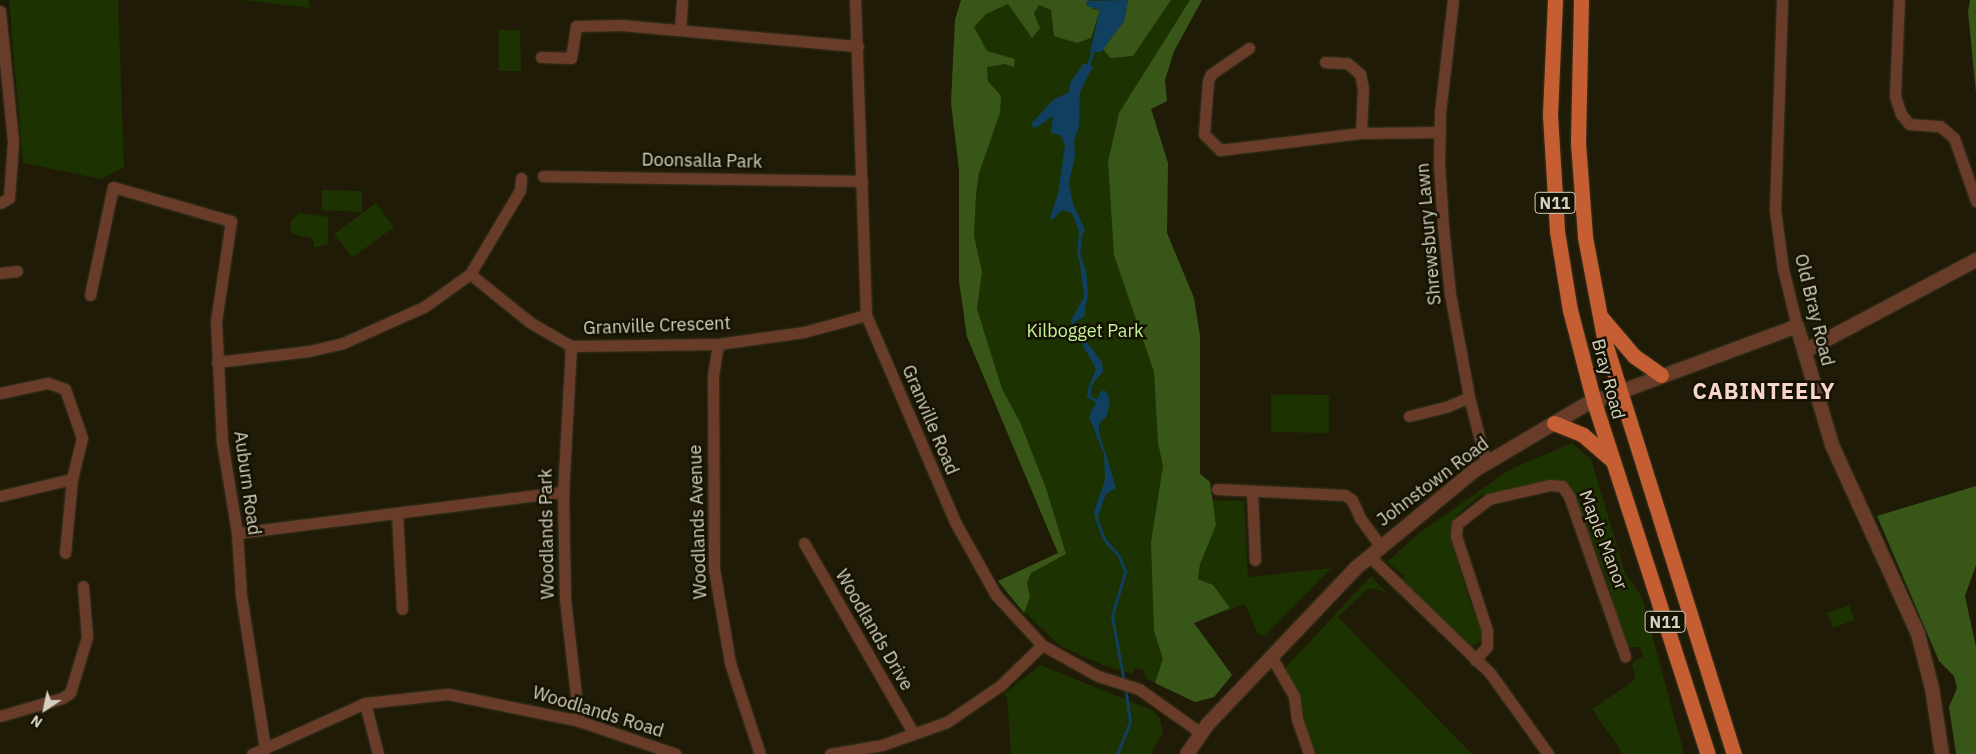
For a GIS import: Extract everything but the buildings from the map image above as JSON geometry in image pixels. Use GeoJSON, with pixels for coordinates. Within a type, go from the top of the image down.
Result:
{"type":"FeatureCollection","features":[{"type":"Feature","properties":{"kind":"highway","name":"Bray Road"},"geometry":{"type":"LineString","coordinates":[[1555,0],[1550,115],[1557,231],[1570,310],[1594,402],[1708,754]]}},
{"type":"Feature","properties":{"kind":"highway","name":"Bray Road"},"geometry":{"type":"LineString","coordinates":[[1581,0],[1578,143],[1585,237],[1599,314],[1605,343],[1622,390],[1734,754]]}},
{"type":"Feature","properties":{"kind":"highway"},"geometry":{"type":"LineString","coordinates":[[1599,314],[1634,356],[1661,375]]}},
{"type":"Feature","properties":{"kind":"highway"},"geometry":{"type":"LineString","coordinates":[[1554,423],[1583,435],[1613,461]]}},
{"type":"Feature","properties":{"kind":"street"},"geometry":{"type":"LineString","coordinates":[[680,30],[682,0]]}},
{"type":"Feature","properties":{"kind":"street","name":"Granville Road"},"geometry":{"type":"LineString","coordinates":[[855,0],[866,316],[955,522],[984,577],[1007,610],[1042,645],[1110,680],[1129,686],[1159,700],[1201,733]]}},
{"type":"Feature","properties":{"kind":"street","name":"Shrewsbury Lawn"},"geometry":{"type":"LineString","coordinates":[[1453,0],[1438,163],[1450,294],[1469,397],[1486,463]]}},
{"type":"Feature","properties":{"kind":"street","name":"Old Bray Road"},"geometry":{"type":"LineString","coordinates":[[1782,0],[1775,210],[1783,269],[1822,418],[1918,634],[1932,688],[1942,754]]}},
{"type":"Feature","properties":{"kind":"street"},"geometry":{"type":"LineString","coordinates":[[1899,0],[1895,96],[1902,114],[1909,124],[1940,126],[1954,138],[1976,201]]}},
{"type":"Feature","properties":{"kind":"street"},"geometry":{"type":"LineString","coordinates":[[0,202],[7,200],[10,193],[13,142],[1,19]]}},
{"type":"Feature","properties":{"kind":"street"},"geometry":{"type":"LineString","coordinates":[[541,57],[571,58],[576,26],[680,30],[858,46]]}},
{"type":"Feature","properties":{"kind":"street"},"geometry":{"type":"LineString","coordinates":[[1249,48],[1211,74],[1208,81],[1204,134],[1220,150],[1361,133],[1440,132]]}},
{"type":"Feature","properties":{"kind":"street"},"geometry":{"type":"LineString","coordinates":[[1325,62],[1347,63],[1360,74],[1363,88],[1361,133]]}},
{"type":"Feature","properties":{"kind":"street","name":"Doonsalla Park"},"geometry":{"type":"LineString","coordinates":[[543,176],[862,181]]}},
{"type":"Feature","properties":{"kind":"street"},"geometry":{"type":"LineString","coordinates":[[217,362],[308,351],[343,343],[424,307],[470,274],[520,190],[521,178]]}},
{"type":"Feature","properties":{"kind":"street","name":"Auburn Road"},"geometry":{"type":"LineString","coordinates":[[90,295],[113,188],[230,221],[216,321],[222,442],[237,533],[241,595],[265,748]]}},
{"type":"Feature","properties":{"kind":"street"},"geometry":{"type":"LineString","coordinates":[[1805,351],[1976,260]]}},
{"type":"Feature","properties":{"kind":"street"},"geometry":{"type":"LineString","coordinates":[[0,273],[18,271]]}},
{"type":"Feature","properties":{"kind":"street","name":"Granville Crescent"},"geometry":{"type":"LineString","coordinates":[[470,274],[531,323],[572,346],[718,344],[804,332],[866,316]]}},
{"type":"Feature","properties":{"kind":"street","name":"Johnstown Road"},"geometry":{"type":"LineString","coordinates":[[1187,754],[1201,733],[1271,656],[1369,556],[1486,463],[1594,402],[1661,375],[1797,326]]}},
{"type":"Feature","properties":{"kind":"street","name":"Woodlands Avenue"},"geometry":{"type":"LineString","coordinates":[[718,344],[713,377],[714,569],[730,663],[760,754]]}},
{"type":"Feature","properties":{"kind":"street","name":"Woodlands Park"},"geometry":{"type":"LineString","coordinates":[[572,346],[562,492],[565,599],[579,721]]}},
{"type":"Feature","properties":{"kind":"street"},"geometry":{"type":"LineString","coordinates":[[0,393],[29,385],[53,385],[65,389],[82,438],[72,479],[65,552]]}},
{"type":"Feature","properties":{"kind":"street"},"geometry":{"type":"LineString","coordinates":[[1409,416],[1446,407],[1469,397]]}},
{"type":"Feature","properties":{"kind":"street"},"geometry":{"type":"LineString","coordinates":[[0,496],[72,479]]}},
{"type":"Feature","properties":{"kind":"street","name":"Maple Manor"},"geometry":{"type":"LineString","coordinates":[[1475,660],[1487,646],[1487,630],[1456,536],[1458,524],[1489,499],[1550,485],[1562,486],[1569,496],[1625,656]]}},
{"type":"Feature","properties":{"kind":"street"},"geometry":{"type":"LineString","coordinates":[[1217,489],[1346,495],[1352,500],[1360,518],[1380,546]]}},
{"type":"Feature","properties":{"kind":"street"},"geometry":{"type":"LineString","coordinates":[[1252,491],[1255,560]]}},
{"type":"Feature","properties":{"kind":"street"},"geometry":{"type":"LineString","coordinates":[[237,533],[562,492]]}},
{"type":"Feature","properties":{"kind":"street"},"geometry":{"type":"LineString","coordinates":[[397,513],[402,609]]}},
{"type":"Feature","properties":{"kind":"street","name":"Woodlands Drive"},"geometry":{"type":"LineString","coordinates":[[804,543],[914,734]]}},
{"type":"Feature","properties":{"kind":"street"},"geometry":{"type":"LineString","coordinates":[[1369,556],[1490,673],[1548,754]]}},
{"type":"Feature","properties":{"kind":"street"},"geometry":{"type":"LineString","coordinates":[[0,716],[62,698],[70,693],[86,637],[83,586]]}},
{"type":"Feature","properties":{"kind":"street"},"geometry":{"type":"LineString","coordinates":[[830,754],[882,745],[947,722],[986,695],[1042,645]]}},
{"type":"Feature","properties":{"kind":"street"},"geometry":{"type":"LineString","coordinates":[[1271,656],[1294,696],[1297,719],[1308,754]]}},
{"type":"Feature","properties":{"kind":"street","name":"Woodlands Road"},"geometry":{"type":"LineString","coordinates":[[252,754],[365,703],[448,694],[579,721],[676,754]]}},
{"type":"Feature","properties":{"kind":"street"},"geometry":{"type":"LineString","coordinates":[[365,703],[378,754]]}},
{"type":"Feature","properties":{"kind":"green space"},"geometry":{"type":"Polygon","coordinates":[[[9,0],[118,0],[124,167],[101,179],[23,163],[9,0]]]}},
{"type":"Feature","properties":{"kind":"green space"},"geometry":{"type":"Polygon","coordinates":[[[241,0],[308,0],[311,8],[241,0]]]}},
{"type":"Feature","properties":{"kind":"green space","name":"Kilbogget Park"},"geometry":{"type":"Polygon","coordinates":[[[961,0],[1202,0],[1174,51],[1165,80],[1167,101],[1151,109],[1168,163],[1167,233],[1194,298],[1200,336],[1200,474],[1210,482],[1211,500],[1244,501],[1248,577],[1331,568],[1265,636],[1258,634],[1245,604],[1194,623],[1232,675],[1214,697],[1195,702],[1145,678],[1144,670],[1136,668],[1132,674],[1103,665],[1060,646],[1018,606],[998,581],[1058,553],[967,337],[959,281],[959,170],[951,103],[955,20],[961,0]]]}},
{"type":"Feature","properties":{"kind":"green space"},"geometry":{"type":"Polygon","coordinates":[[[961,0],[1088,0],[1093,9],[1100,10],[1091,38],[1077,43],[1054,36],[1051,10],[1039,5],[1034,13],[1040,28],[1032,38],[1008,4],[986,14],[974,27],[987,51],[1015,59],[1014,67],[1005,64],[987,67],[988,81],[1001,96],[1000,113],[979,173],[976,194],[974,236],[982,272],[977,309],[1002,389],[1020,422],[1046,488],[1066,554],[1031,573],[1027,583],[1030,597],[1024,613],[998,581],[1058,553],[967,337],[959,281],[959,170],[951,103],[955,20],[961,0]]]}},
{"type":"Feature","properties":{"kind":"green space"},"geometry":{"type":"Polygon","coordinates":[[[1128,0],[1171,0],[1133,56],[1110,58],[1103,49],[1124,21],[1128,0]]]}},
{"type":"Feature","properties":{"kind":"green space"},"geometry":{"type":"Polygon","coordinates":[[[1190,0],[1202,0],[1174,51],[1165,80],[1167,101],[1151,109],[1168,163],[1167,233],[1194,298],[1200,336],[1200,474],[1210,482],[1216,525],[1200,564],[1198,579],[1213,585],[1230,608],[1194,623],[1232,675],[1214,697],[1195,702],[1155,683],[1163,659],[1154,631],[1151,542],[1163,466],[1158,443],[1154,372],[1114,255],[1108,162],[1119,113],[1190,0]]]}},
{"type":"Feature","properties":{"kind":"green space"},"geometry":{"type":"Polygon","coordinates":[[[1970,0],[1976,0],[1976,93],[1968,12],[1970,0]]]}},
{"type":"Feature","properties":{"kind":"green space"},"geometry":{"type":"Polygon","coordinates":[[[498,30],[520,30],[521,71],[499,71],[498,30]]]}},
{"type":"Feature","properties":{"kind":"green space"},"geometry":{"type":"Polygon","coordinates":[[[322,190],[362,191],[362,212],[322,210],[322,190]]]}},
{"type":"Feature","properties":{"kind":"green space"},"geometry":{"type":"Polygon","coordinates":[[[376,203],[394,227],[352,258],[334,234],[376,203]]]}},
{"type":"Feature","properties":{"kind":"green space"},"geometry":{"type":"Polygon","coordinates":[[[299,213],[328,217],[328,244],[314,248],[313,239],[290,233],[291,221],[299,213]]]}},
{"type":"Feature","properties":{"kind":"green space"},"geometry":{"type":"Polygon","coordinates":[[[1271,394],[1329,395],[1329,433],[1271,432],[1271,394]]]}},
{"type":"Feature","properties":{"kind":"green space"},"geometry":{"type":"Polygon","coordinates":[[[1572,443],[1591,459],[1625,573],[1642,597],[1684,754],[1623,754],[1592,709],[1631,683],[1635,676],[1632,664],[1643,656],[1640,647],[1629,647],[1624,642],[1606,577],[1573,497],[1554,479],[1480,496],[1458,514],[1451,524],[1451,539],[1470,603],[1484,629],[1481,641],[1474,646],[1470,646],[1401,580],[1405,576],[1387,562],[1418,534],[1509,470],[1572,443]]]}},
{"type":"Feature","properties":{"kind":"green space"},"geometry":{"type":"Polygon","coordinates":[[[1976,486],[1976,565],[1965,596],[1976,647],[1976,754],[1956,754],[1949,707],[1957,688],[1954,676],[1939,661],[1877,516],[1976,486]]]}},
{"type":"Feature","properties":{"kind":"green space"},"geometry":{"type":"Polygon","coordinates":[[[1371,576],[1386,592],[1369,588],[1338,617],[1472,754],[1314,754],[1304,733],[1286,667],[1371,576]]]}},
{"type":"Feature","properties":{"kind":"green space"},"geometry":{"type":"Polygon","coordinates":[[[1849,605],[1854,620],[1833,628],[1827,613],[1849,605]]]}},
{"type":"Feature","properties":{"kind":"green space"},"geometry":{"type":"Polygon","coordinates":[[[1040,665],[1154,711],[1160,719],[1163,732],[1151,754],[1011,754],[1007,698],[1004,694],[1040,665]]]}},
{"type":"Feature","properties":{"kind":"water"},"geometry":{"type":"Polygon","coordinates":[[[1128,0],[1124,21],[1101,52],[1090,52],[1100,10],[1087,6],[1086,1],[1128,0]]]}},
{"type":"Feature","properties":{"kind":"water"},"geometry":{"type":"Polygon","coordinates":[[[1084,63],[1093,66],[1080,92],[1079,126],[1074,141],[1075,155],[1069,183],[1073,204],[1085,230],[1081,237],[1072,213],[1062,210],[1051,221],[1050,217],[1058,194],[1065,145],[1060,135],[1051,133],[1053,116],[1034,128],[1031,124],[1053,100],[1069,92],[1070,83],[1084,63]]]}},
{"type":"Feature","properties":{"kind":"water"},"geometry":{"type":"Polygon","coordinates":[[[1080,263],[1086,268],[1088,293],[1084,317],[1074,322],[1072,319],[1084,297],[1080,263]]]}},
{"type":"Feature","properties":{"kind":"water"},"geometry":{"type":"Polygon","coordinates":[[[1077,335],[1082,336],[1102,362],[1103,372],[1093,383],[1090,395],[1087,391],[1096,369],[1077,335]]]}},
{"type":"Feature","properties":{"kind":"water"},"geometry":{"type":"Polygon","coordinates":[[[1101,391],[1106,391],[1110,400],[1107,416],[1099,424],[1099,432],[1116,488],[1106,494],[1096,522],[1094,512],[1105,480],[1104,454],[1089,417],[1101,391]]]}},
{"type":"Feature","properties":{"kind":"waterway"},"geometry":{"type":"LineString","coordinates":[[1087,68],[1093,51]]}},
{"type":"Feature","properties":{"kind":"waterway"},"geometry":{"type":"LineString","coordinates":[[1080,232],[1078,253],[1082,265]]}},
{"type":"Feature","properties":{"kind":"waterway"},"geometry":{"type":"LineString","coordinates":[[1074,318],[1072,321],[1081,339]]}},
{"type":"Feature","properties":{"kind":"waterway"},"geometry":{"type":"LineString","coordinates":[[1089,392],[1088,396],[1099,402]]}},
{"type":"Feature","properties":{"kind":"waterway"},"geometry":{"type":"LineString","coordinates":[[1096,518],[1104,539],[1119,556],[1125,572],[1112,616],[1124,682]]}},
{"type":"Feature","properties":{"kind":"waterway"},"geometry":{"type":"LineString","coordinates":[[1117,754],[1130,722],[1125,688]]}},
{"type":"Feature","properties":{"kind":"district","name":"CABINTEELY"},"geometry":{"type":"Point","coordinates":[1764,391]}}]}
